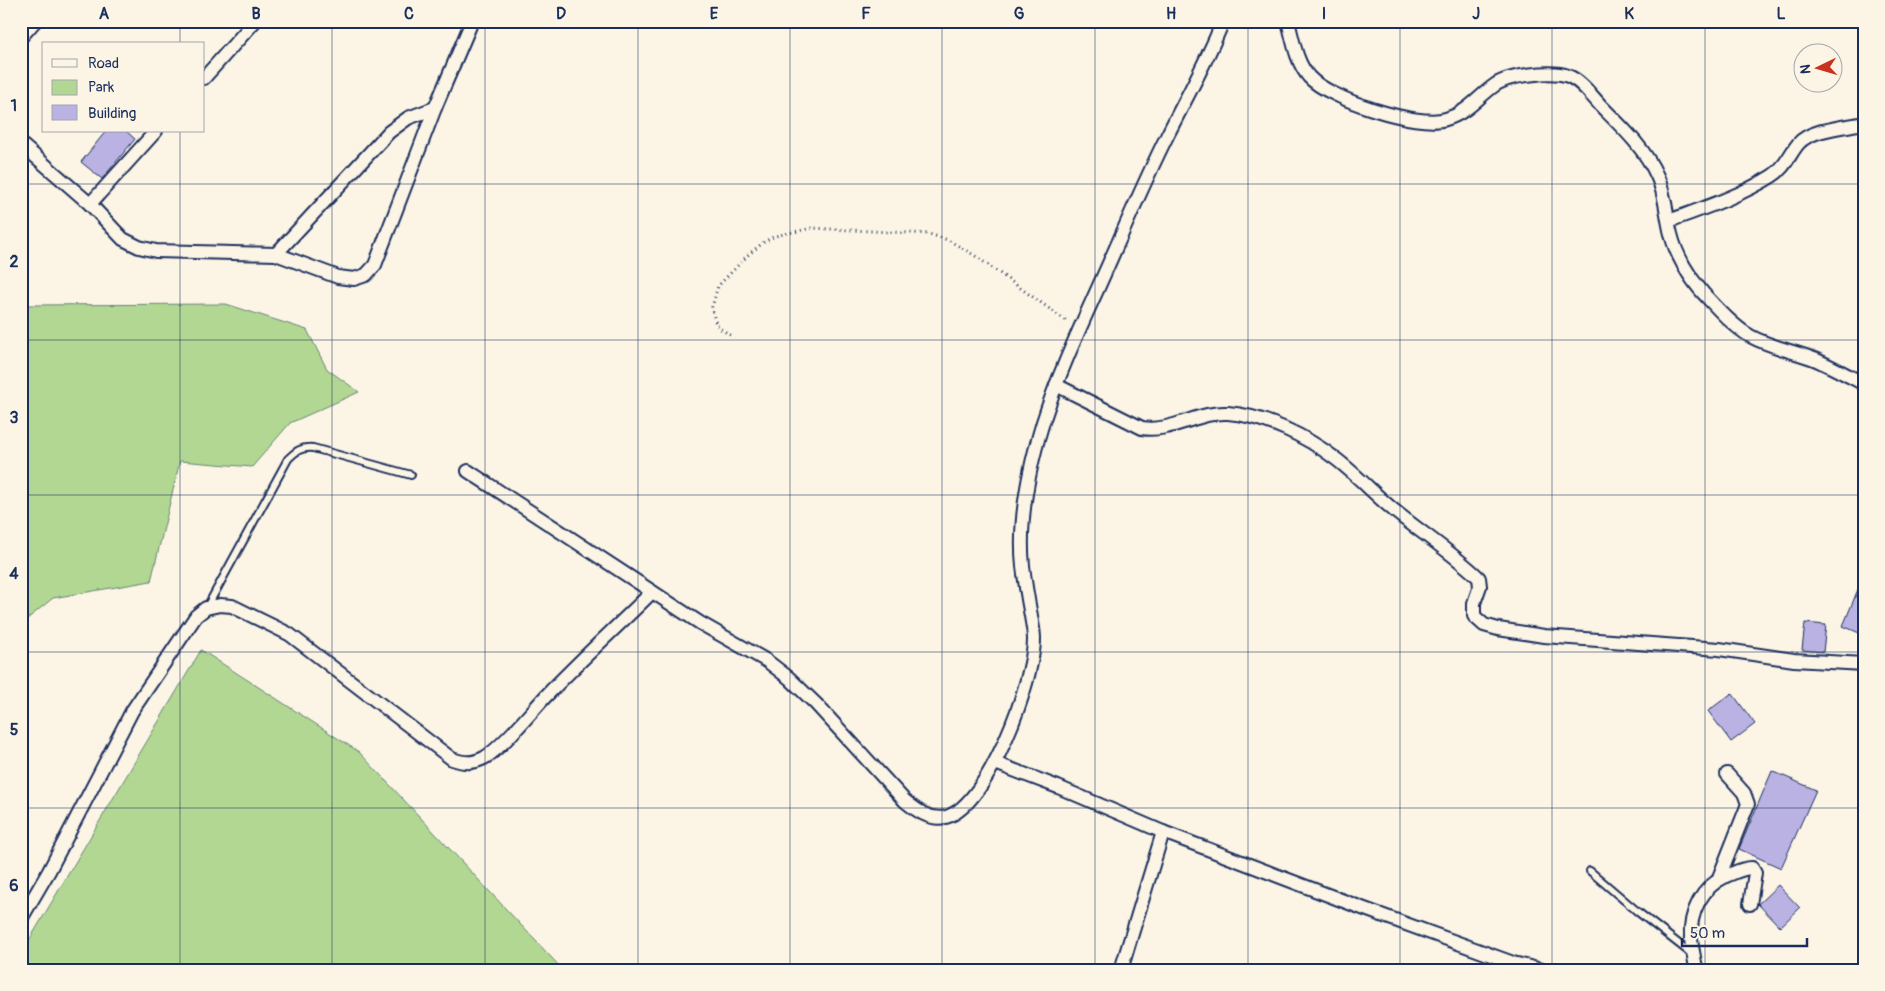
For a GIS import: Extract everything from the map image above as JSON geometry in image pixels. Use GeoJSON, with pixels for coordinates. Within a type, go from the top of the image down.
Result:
{"type":"FeatureCollection","features":[{"type":"Feature","properties":{"kind":"street"},"geometry":{"type":"LineString","coordinates":[[21,37],[35,21]]}},
{"type":"Feature","properties":{"kind":"street"},"geometry":{"type":"LineString","coordinates":[[205,77],[254,21]]}},
{"type":"Feature","properties":{"kind":"street"},"geometry":{"type":"LineString","coordinates":[[21,144],[90,204],[124,239],[139,247],[156,251],[276,254],[338,277],[354,279],[366,275],[375,265],[435,108],[472,21]]}},
{"type":"Feature","properties":{"kind":"street"},"geometry":{"type":"LineString","coordinates":[[468,471],[700,623],[767,661],[789,678],[816,704],[905,801],[919,813],[944,818],[958,812],[968,803],[995,763],[1010,730],[1030,667],[1034,639],[1023,563],[1022,538],[1025,502],[1032,462],[1056,385],[1159,153],[1204,65],[1223,21]]}},
{"type":"Feature","properties":{"kind":"street"},"geometry":{"type":"LineString","coordinates":[[1288,21],[1299,58],[1310,78],[1340,96],[1375,111],[1400,118],[1435,121],[1450,118],[1467,109],[1495,85],[1510,78],[1546,74],[1562,74],[1572,78],[1584,88],[1641,149],[1660,182],[1676,251],[1702,292],[1738,327],[1762,342],[1821,362],[1864,384]]}},
{"type":"Feature","properties":{"kind":"street"},"geometry":{"type":"LineString","coordinates":[[276,254],[389,132],[408,118],[435,108]]}},
{"type":"Feature","properties":{"kind":"street"},"geometry":{"type":"LineString","coordinates":[[1669,221],[1755,186],[1774,175],[1781,170],[1798,143],[1805,138],[1831,129],[1864,123]]}},
{"type":"Feature","properties":{"kind":"street"},"geometry":{"type":"LineString","coordinates":[[90,204],[155,132]]}},
{"type":"Feature","properties":{"kind":"street"},"geometry":{"type":"LineString","coordinates":[[1056,385],[1142,428],[1154,429],[1212,414],[1226,413],[1245,416],[1281,427],[1321,449],[1346,467],[1394,511],[1480,578],[1480,586],[1473,609],[1474,616],[1478,622],[1484,625],[1544,636],[1719,649],[1794,660],[1864,664]]}},
{"type":"Feature","properties":{"kind":"street"},"geometry":{"type":"LineString","coordinates":[[21,919],[49,871],[132,711],[196,616],[206,608],[220,605],[232,606],[289,634],[452,758],[464,763],[475,762],[486,757],[499,746],[567,674],[652,592]]}},
{"type":"Feature","properties":{"kind":"street"},"geometry":{"type":"LineString","coordinates":[[995,763],[1058,787],[1163,832],[1468,947],[1513,963],[1542,970]]}},
{"type":"Feature","properties":{"kind":"street"},"geometry":{"type":"LineString","coordinates":[[1718,880],[1748,804],[1744,793],[1727,774]]}},
{"type":"Feature","properties":{"kind":"street"},"geometry":{"type":"LineString","coordinates":[[1121,970],[1163,832]]}},
{"type":"Feature","properties":{"kind":"street"},"geometry":{"type":"LineString","coordinates":[[1696,970],[1691,937],[1694,911],[1706,889],[1718,880],[1746,868],[1752,868],[1755,873],[1750,904]]}},
{"type":"Feature","properties":{"kind":"lane"},"geometry":{"type":"LineString","coordinates":[[206,608],[288,459],[296,450],[313,448],[411,475]]}},
{"type":"Feature","properties":{"kind":"lane"},"geometry":{"type":"LineString","coordinates":[[1590,871],[1638,912],[1694,955]]}},
{"type":"Feature","properties":{"kind":"path"},"geometry":{"type":"LineString","coordinates":[[730,335],[716,324],[713,314],[712,306],[718,286],[742,260],[764,242],[775,236],[812,228],[928,234],[948,240],[974,255],[1079,330]]}},
{"type":"Feature","properties":{"kind":"green space"},"geometry":{"type":"Polygon","coordinates":[[[226,304],[307,330],[327,369],[359,392],[290,423],[252,467],[180,461],[151,581],[53,598],[21,624],[21,305],[226,304]]]}},
{"type":"Feature","properties":{"kind":"green space"},"geometry":{"type":"Polygon","coordinates":[[[201,650],[359,752],[563,970],[21,970],[21,954],[201,650]]]}},
{"type":"Feature","properties":{"kind":"building"},"geometry":{"type":"Polygon","coordinates":[[[105,132],[127,132],[135,139],[102,179],[81,162],[105,132]]]}},
{"type":"Feature","properties":{"kind":"building"},"geometry":{"type":"Polygon","coordinates":[[[1864,577],[1864,635],[1843,626],[1864,577]]]}},
{"type":"Feature","properties":{"kind":"building"},"geometry":{"type":"Polygon","coordinates":[[[1805,623],[1826,625],[1823,652],[1802,650],[1805,623]]]}},
{"type":"Feature","properties":{"kind":"building"},"geometry":{"type":"Polygon","coordinates":[[[1732,693],[1755,724],[1731,742],[1708,711],[1732,693]]]}},
{"type":"Feature","properties":{"kind":"building"},"geometry":{"type":"Polygon","coordinates":[[[1772,771],[1816,790],[1781,868],[1739,849],[1772,771]]]}},
{"type":"Feature","properties":{"kind":"building"},"geometry":{"type":"Polygon","coordinates":[[[1778,885],[1800,908],[1780,927],[1758,904],[1778,885]]]}}]}
